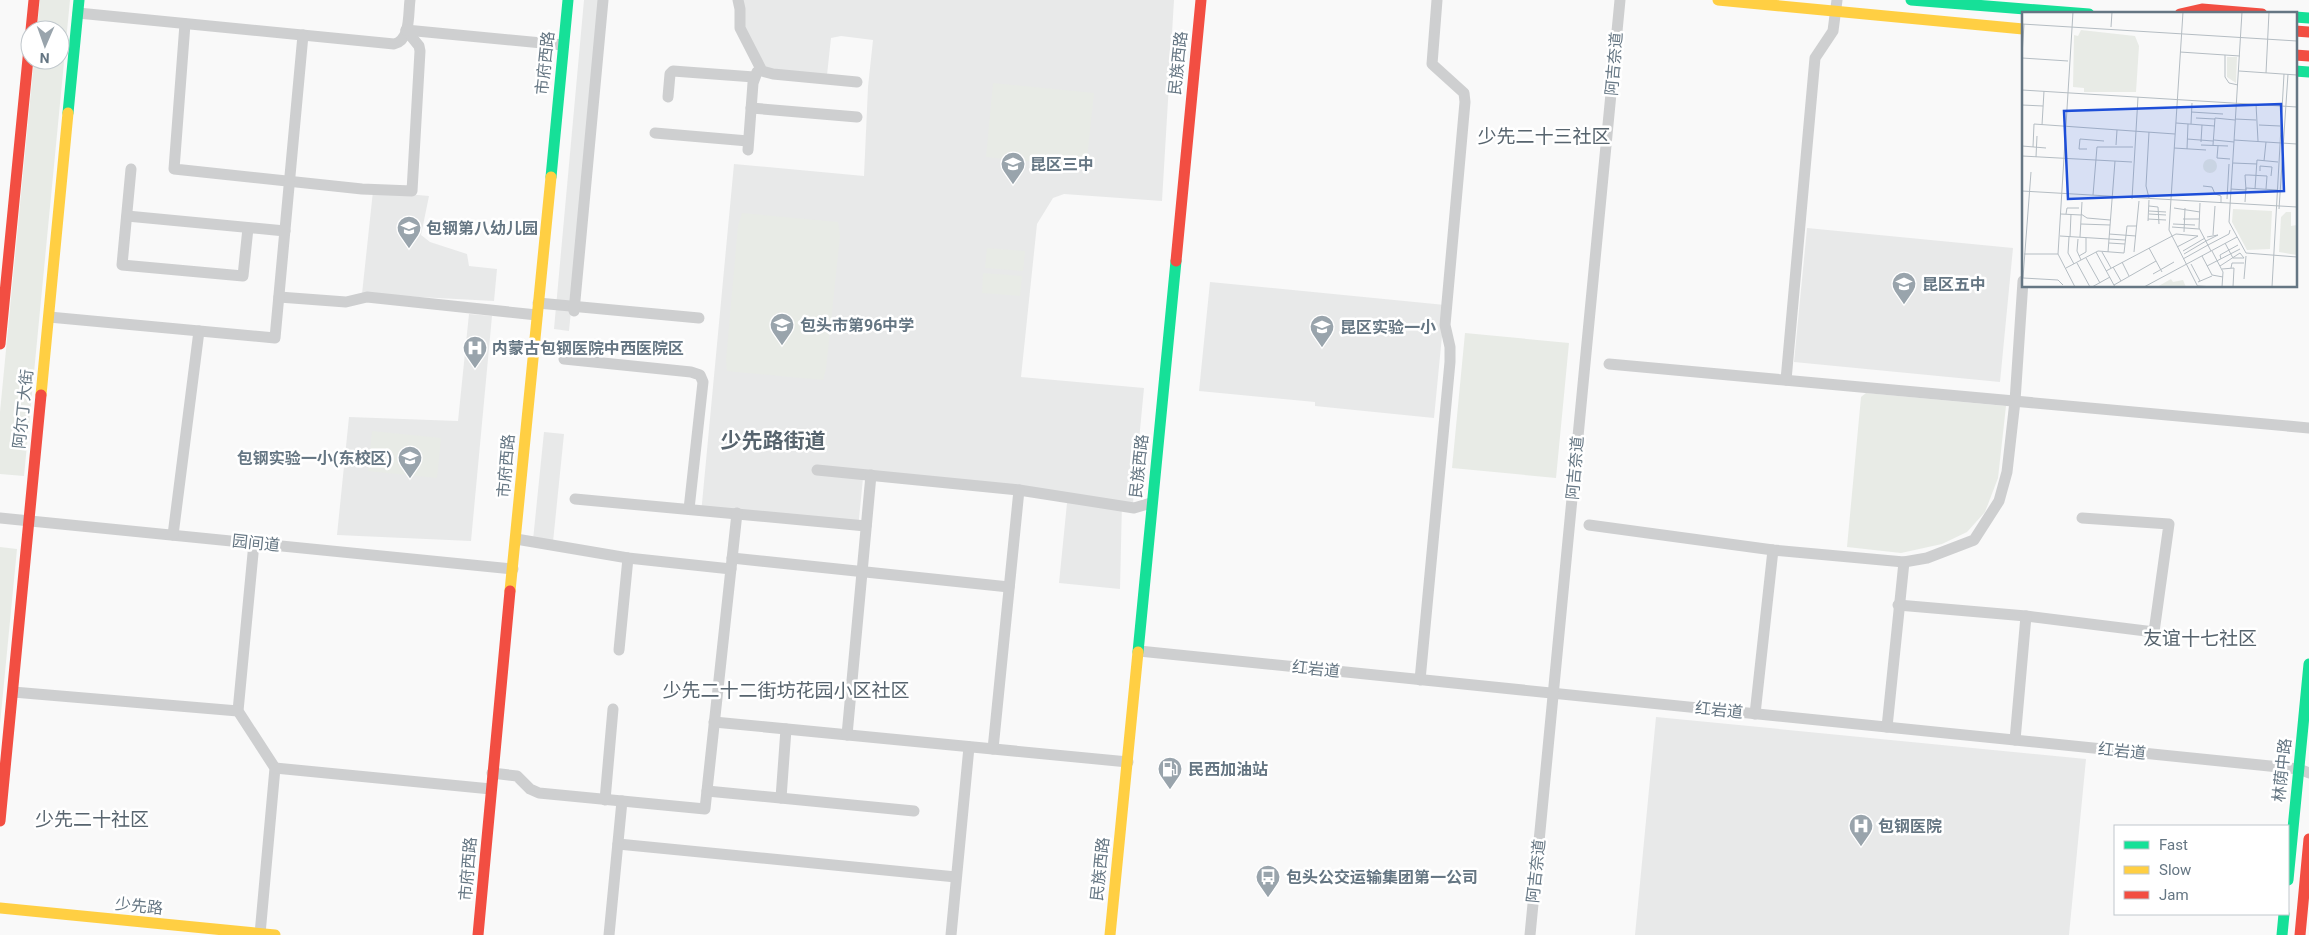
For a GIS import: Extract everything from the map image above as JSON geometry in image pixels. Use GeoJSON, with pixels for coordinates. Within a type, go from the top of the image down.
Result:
{"type":"FeatureCollection","features":[{"type":"Feature","properties":{"kind":"main road"},"geometry":{"type":"LineString","coordinates":[[32,20],[34,0]]}},
{"type":"Feature","properties":{"kind":"main road","name":"阿尔丁大街"},"geometry":{"type":"LineString","coordinates":[[0,822],[79,0]]}},
{"type":"Feature","properties":{"kind":"main road","name":"市府西路"},"geometry":{"type":"LineString","coordinates":[[478,935],[490,789],[568,0]]}},
{"type":"Feature","properties":{"kind":"main road","name":"民族西路"},"geometry":{"type":"LineString","coordinates":[[1110,935],[1201,0]]}},
{"type":"Feature","properties":{"kind":"main road"},"geometry":{"type":"LineString","coordinates":[[1718,0],[1837,6],[2022,29]]}},
{"type":"Feature","properties":{"kind":"main road"},"geometry":{"type":"LineString","coordinates":[[1911,0],[2064,12]]}},
{"type":"Feature","properties":{"kind":"main road"},"geometry":{"type":"LineString","coordinates":[[2187,12],[2202,8],[2242,12]]}},
{"type":"Feature","properties":{"kind":"main road"},"geometry":{"type":"LineString","coordinates":[[2296,17],[2309,18]]}},
{"type":"Feature","properties":{"kind":"main road"},"geometry":{"type":"LineString","coordinates":[[2296,31],[2309,32]]}},
{"type":"Feature","properties":{"kind":"main road"},"geometry":{"type":"LineString","coordinates":[[2296,54],[2309,56]]}},
{"type":"Feature","properties":{"kind":"main road"},"geometry":{"type":"LineString","coordinates":[[0,344],[27,70]]}},
{"type":"Feature","properties":{"kind":"main road"},"geometry":{"type":"LineString","coordinates":[[2296,71],[2309,72]]}},
{"type":"Feature","properties":{"kind":"main road","name":"林荫中路"},"geometry":{"type":"LineString","coordinates":[[2289,873],[2304,771],[2309,664]]}},
{"type":"Feature","properties":{"kind":"main road"},"geometry":{"type":"LineString","coordinates":[[2300,935],[2309,839]]}},
{"type":"Feature","properties":{"kind":"main road","name":"少先路"},"geometry":{"type":"LineString","coordinates":[[0,908],[275,935]]}},
{"type":"Feature","properties":{"kind":"main road"},"geometry":{"type":"LineString","coordinates":[[2282,935],[2284,915]]}},
{"type":"Feature","properties":{"kind":"street"},"geometry":{"type":"LineString","coordinates":[[78,13],[394,44],[402,40],[406,30],[410,0]]}},
{"type":"Feature","properties":{"kind":"street"},"geometry":{"type":"LineString","coordinates":[[574,308],[603,0]]}},
{"type":"Feature","properties":{"kind":"street"},"geometry":{"type":"LineString","coordinates":[[655,133],[748,145],[751,108],[757,73],[740,28],[738,0]]}},
{"type":"Feature","properties":{"kind":"street"},"geometry":{"type":"LineString","coordinates":[[1420,680],[1450,362],[1450,347],[1445,325],[1465,102],[1464,93],[1432,64],[1437,0]]}},
{"type":"Feature","properties":{"kind":"street","name":"阿吉奈道"},"geometry":{"type":"LineString","coordinates":[[1530,935],[1620,0]]}},
{"type":"Feature","properties":{"kind":"street"},"geometry":{"type":"LineString","coordinates":[[1786,380],[1815,58],[1833,31],[1837,6]]}},
{"type":"Feature","properties":{"kind":"street"},"geometry":{"type":"LineString","coordinates":[[185,24],[174,170],[362,189],[412,191],[420,51],[406,30]]}},
{"type":"Feature","properties":{"kind":"street"},"geometry":{"type":"LineString","coordinates":[[406,30],[563,45]]}},
{"type":"Feature","properties":{"kind":"street"},"geometry":{"type":"LineString","coordinates":[[48,317],[275,338],[303,35]]}},
{"type":"Feature","properties":{"kind":"street"},"geometry":{"type":"LineString","coordinates":[[668,97],[670,74],[673,71],[757,73],[858,82]]}},
{"type":"Feature","properties":{"kind":"street"},"geometry":{"type":"LineString","coordinates":[[751,108],[857,117]]}},
{"type":"Feature","properties":{"kind":"street"},"geometry":{"type":"LineString","coordinates":[[131,169],[122,265],[243,276],[248,228]]}},
{"type":"Feature","properties":{"kind":"street"},"geometry":{"type":"LineString","coordinates":[[127,216],[285,231]]}},
{"type":"Feature","properties":{"kind":"street"},"geometry":{"type":"LineString","coordinates":[[1589,525],[1773,550],[1904,562],[1928,558],[1974,540],[1999,501],[2007,472],[2015,401],[2023,288]]}},
{"type":"Feature","properties":{"kind":"street"},"geometry":{"type":"LineString","coordinates":[[279,297],[346,302],[367,297],[537,315]]}},
{"type":"Feature","properties":{"kind":"street"},"geometry":{"type":"LineString","coordinates":[[538,303],[574,308],[699,318]]}},
{"type":"Feature","properties":{"kind":"street"},"geometry":{"type":"LineString","coordinates":[[173,535],[199,331]]}},
{"type":"Feature","properties":{"kind":"street"},"geometry":{"type":"LineString","coordinates":[[564,359],[691,372],[700,375],[703,382],[689,509]]}},
{"type":"Feature","properties":{"kind":"street"},"geometry":{"type":"LineString","coordinates":[[1609,364],[2309,428]]}},
{"type":"Feature","properties":{"kind":"street"},"geometry":{"type":"LineString","coordinates":[[817,470],[1019,490],[1134,508],[1151,503]]}},
{"type":"Feature","properties":{"kind":"street"},"geometry":{"type":"LineString","coordinates":[[847,735],[870,475]]}},
{"type":"Feature","properties":{"kind":"street"},"geometry":{"type":"LineString","coordinates":[[993,749],[1019,490]]}},
{"type":"Feature","properties":{"kind":"street"},"geometry":{"type":"LineString","coordinates":[[574,499],[866,526]]}},
{"type":"Feature","properties":{"kind":"street"},"geometry":{"type":"LineString","coordinates":[[492,773],[517,776],[530,789],[539,793],[705,810],[737,513]]}},
{"type":"Feature","properties":{"kind":"street","name":"园间道"},"geometry":{"type":"LineString","coordinates":[[0,518],[513,568]]}},
{"type":"Feature","properties":{"kind":"street"},"geometry":{"type":"LineString","coordinates":[[1898,604],[2026,616],[2154,632],[2169,524],[2082,518]]}},
{"type":"Feature","properties":{"kind":"street"},"geometry":{"type":"LineString","coordinates":[[516,539],[628,558],[862,572],[1009,587]]}},
{"type":"Feature","properties":{"kind":"street"},"geometry":{"type":"LineString","coordinates":[[254,543],[238,711],[275,768],[260,934]]}},
{"type":"Feature","properties":{"kind":"street"},"geometry":{"type":"LineString","coordinates":[[1755,714],[1773,550]]}},
{"type":"Feature","properties":{"kind":"street"},"geometry":{"type":"LineString","coordinates":[[619,650],[628,558]]}},
{"type":"Feature","properties":{"kind":"street"},"geometry":{"type":"LineString","coordinates":[[1887,727],[1898,604],[1904,562]]}},
{"type":"Feature","properties":{"kind":"street"},"geometry":{"type":"LineString","coordinates":[[2016,740],[2026,616]]}},
{"type":"Feature","properties":{"kind":"street","name":"红岩道"},"geometry":{"type":"LineString","coordinates":[[1139,651],[2304,771]]}},
{"type":"Feature","properties":{"kind":"street"},"geometry":{"type":"LineString","coordinates":[[12,692],[238,711]]}},
{"type":"Feature","properties":{"kind":"street"},"geometry":{"type":"LineString","coordinates":[[605,800],[614,709]]}},
{"type":"Feature","properties":{"kind":"street"},"geometry":{"type":"LineString","coordinates":[[714,722],[1128,762]]}},
{"type":"Feature","properties":{"kind":"street"},"geometry":{"type":"LineString","coordinates":[[781,798],[786,729]]}},
{"type":"Feature","properties":{"kind":"street"},"geometry":{"type":"LineString","coordinates":[[951,935],[968,747]]}},
{"type":"Feature","properties":{"kind":"street"},"geometry":{"type":"LineString","coordinates":[[275,768],[490,789]]}},
{"type":"Feature","properties":{"kind":"street"},"geometry":{"type":"LineString","coordinates":[[707,791],[914,811]]}},
{"type":"Feature","properties":{"kind":"street"},"geometry":{"type":"LineString","coordinates":[[609,935],[622,802]]}},
{"type":"Feature","properties":{"kind":"street"},"geometry":{"type":"LineString","coordinates":[[618,844],[956,877]]}},
{"type":"Feature","properties":{"kind":"shaded area"},"geometry":{"type":"Polygon","coordinates":[[[40,0],[70,0],[68,20],[38,20],[40,0]]]}},
{"type":"Feature","properties":{"kind":"shaded area"},"geometry":{"type":"Polygon","coordinates":[[[584,0],[602,0],[569,331],[554,329],[584,0]]]}},
{"type":"Feature","properties":{"kind":"shaded area"},"geometry":{"type":"Polygon","coordinates":[[[742,0],[1174,0],[1162,201],[1064,194],[1053,198],[1037,224],[1021,377],[1144,388],[1133,503],[1122,502],[1120,589],[1059,583],[1067,503],[1110,502],[863,478],[858,529],[701,514],[734,164],[864,176],[868,87],[873,40],[841,36],[831,38],[827,75],[761,69],[745,35],[742,0]]]}},
{"type":"Feature","properties":{"kind":"shaded area"},"geometry":{"type":"Polygon","coordinates":[[[33,70],[63,70],[24,476],[0,474],[0,412],[33,70]]]}},
{"type":"Feature","properties":{"kind":"shaded area"},"geometry":{"type":"Polygon","coordinates":[[[993,83],[1094,93],[1086,167],[986,157],[993,83]]]}},
{"type":"Feature","properties":{"kind":"shaded area","name":"包钢第八幼儿园"},"geometry":{"type":"Polygon","coordinates":[[[373,191],[429,196],[421,235],[430,242],[467,254],[469,266],[497,269],[494,301],[362,294],[373,191]]]}},
{"type":"Feature","properties":{"kind":"shaded area"},"geometry":{"type":"Polygon","coordinates":[[[742,213],[838,222],[840,236],[826,369],[823,380],[727,371],[726,360],[738,226],[742,213]]]}},
{"type":"Feature","properties":{"kind":"shaded area","name":"昆区五中"},"geometry":{"type":"Polygon","coordinates":[[[1807,228],[2013,248],[2000,382],[1794,362],[1807,228]]]}},
{"type":"Feature","properties":{"kind":"shaded area"},"geometry":{"type":"Polygon","coordinates":[[[987,248],[1025,251],[1023,271],[985,268],[987,248]]]}},
{"type":"Feature","properties":{"kind":"shaded area"},"geometry":{"type":"Polygon","coordinates":[[[983,273],[1022,276],[1020,296],[982,293],[983,273]]]}},
{"type":"Feature","properties":{"kind":"shaded area","name":"昆区实验一小"},"geometry":{"type":"Polygon","coordinates":[[[1210,282],[1445,305],[1434,418],[1315,406],[1315,402],[1199,391],[1210,282]]]}},
{"type":"Feature","properties":{"kind":"shaded area","name":"包钢实验一小(东校区)"},"geometry":{"type":"Polygon","coordinates":[[[469,314],[492,316],[471,541],[337,535],[349,417],[458,421],[469,314]]]}},
{"type":"Feature","properties":{"kind":"shaded area"},"geometry":{"type":"Polygon","coordinates":[[[1465,333],[1569,343],[1556,478],[1452,468],[1465,333]]]}},
{"type":"Feature","properties":{"kind":"shaded area"},"geometry":{"type":"Polygon","coordinates":[[[1866,393],[2006,406],[1998,478],[1985,512],[1967,532],[1942,544],[1901,553],[1847,547],[1861,397],[1866,393]]]}},
{"type":"Feature","properties":{"kind":"shaded area"},"geometry":{"type":"Polygon","coordinates":[[[372,431],[441,438],[437,478],[368,471],[372,431]]]}},
{"type":"Feature","properties":{"kind":"shaded area"},"geometry":{"type":"Polygon","coordinates":[[[544,432],[564,434],[553,542],[533,540],[544,432]]]}},
{"type":"Feature","properties":{"kind":"shaded area"},"geometry":{"type":"Polygon","coordinates":[[[0,547],[17,549],[0,724],[0,547]]]}},
{"type":"Feature","properties":{"kind":"shaded area","name":"包钢医院"},"geometry":{"type":"Polygon","coordinates":[[[1656,717],[2086,759],[2069,935],[1635,935],[1656,717]]]}},
{"type":"Feature","properties":{"kind":"traffic: fast"},"geometry":{"type":"LineString","coordinates":[[68,113],[79,0]]}},
{"type":"Feature","properties":{"kind":"traffic: fast"},"geometry":{"type":"LineString","coordinates":[[551,177],[568,0]]}},
{"type":"Feature","properties":{"kind":"traffic: fast"},"geometry":{"type":"LineString","coordinates":[[1911,0],[2064,12]]}},
{"type":"Feature","properties":{"kind":"traffic: fast"},"geometry":{"type":"LineString","coordinates":[[2296,17],[2309,18]]}},
{"type":"Feature","properties":{"kind":"traffic: fast"},"geometry":{"type":"LineString","coordinates":[[2296,71],[2309,72]]}},
{"type":"Feature","properties":{"kind":"traffic: fast"},"geometry":{"type":"LineString","coordinates":[[1138,652],[1176,261]]}},
{"type":"Feature","properties":{"kind":"traffic: fast"},"geometry":{"type":"LineString","coordinates":[[2289,870],[2309,664]]}},
{"type":"Feature","properties":{"kind":"traffic: fast"},"geometry":{"type":"LineString","coordinates":[[2282,935],[2284,915]]}},
{"type":"Feature","properties":{"kind":"traffic: slow"},"geometry":{"type":"LineString","coordinates":[[1718,0],[2022,29]]}},
{"type":"Feature","properties":{"kind":"traffic: slow"},"geometry":{"type":"LineString","coordinates":[[41,395],[68,113]]}},
{"type":"Feature","properties":{"kind":"traffic: slow"},"geometry":{"type":"LineString","coordinates":[[510,591],[551,177]]}},
{"type":"Feature","properties":{"kind":"traffic: slow"},"geometry":{"type":"LineString","coordinates":[[1110,935],[1138,652]]}},
{"type":"Feature","properties":{"kind":"traffic: slow"},"geometry":{"type":"LineString","coordinates":[[0,908],[275,935]]}},
{"type":"Feature","properties":{"kind":"traffic: jam"},"geometry":{"type":"LineString","coordinates":[[32,20],[34,0]]}},
{"type":"Feature","properties":{"kind":"traffic: jam"},"geometry":{"type":"LineString","coordinates":[[1176,261],[1201,0]]}},
{"type":"Feature","properties":{"kind":"traffic: jam"},"geometry":{"type":"LineString","coordinates":[[2189,12],[2202,9],[2238,12]]}},
{"type":"Feature","properties":{"kind":"traffic: jam"},"geometry":{"type":"LineString","coordinates":[[2296,31],[2309,32]]}},
{"type":"Feature","properties":{"kind":"traffic: jam"},"geometry":{"type":"LineString","coordinates":[[2296,55],[2309,56]]}},
{"type":"Feature","properties":{"kind":"traffic: jam"},"geometry":{"type":"LineString","coordinates":[[0,344],[27,70]]}},
{"type":"Feature","properties":{"kind":"traffic: jam"},"geometry":{"type":"LineString","coordinates":[[0,821],[41,395]]}},
{"type":"Feature","properties":{"kind":"traffic: jam"},"geometry":{"type":"LineString","coordinates":[[478,935],[510,591]]}},
{"type":"Feature","properties":{"kind":"traffic: jam"},"geometry":{"type":"LineString","coordinates":[[2300,935],[2309,839]]}},
{"type":"Feature","properties":{"kind":"place","name":"昆区三中"},"geometry":{"type":"Point","coordinates":[1013,185]}},
{"type":"Feature","properties":{"kind":"place","name":"包钢第八幼儿园"},"geometry":{"type":"Point","coordinates":[409,249]}},
{"type":"Feature","properties":{"kind":"place","name":"昆区五中"},"geometry":{"type":"Point","coordinates":[1904,305]}},
{"type":"Feature","properties":{"kind":"place","name":"包头市第96中学"},"geometry":{"type":"Point","coordinates":[782,346]}},
{"type":"Feature","properties":{"kind":"place","name":"昆区实验一小"},"geometry":{"type":"Point","coordinates":[1322,348]}},
{"type":"Feature","properties":{"kind":"place","name":"内蒙古包钢医院中西医院区"},"geometry":{"type":"Point","coordinates":[475,369]}},
{"type":"Feature","properties":{"kind":"place","name":"包钢实验一小(东校区)"},"geometry":{"type":"Point","coordinates":[410,479]}},
{"type":"Feature","properties":{"kind":"place","name":"民西加油站"},"geometry":{"type":"Point","coordinates":[1170,790]}},
{"type":"Feature","properties":{"kind":"place","name":"包钢医院"},"geometry":{"type":"Point","coordinates":[1861,847]}},
{"type":"Feature","properties":{"kind":"place","name":"包头公交运输集团第一公司"},"geometry":{"type":"Point","coordinates":[1268,898]}},
{"type":"Feature","properties":{"kind":"district","name":"少先二十三社区"},"geometry":{"type":"Point","coordinates":[1544,136]}},
{"type":"Feature","properties":{"kind":"district","name":"少先路街道"},"geometry":{"type":"Point","coordinates":[773,441]}},
{"type":"Feature","properties":{"kind":"district","name":"友谊十七社区"},"geometry":{"type":"Point","coordinates":[2200,638]}},
{"type":"Feature","properties":{"kind":"district","name":"少先二十二街坊花园小区社区"},"geometry":{"type":"Point","coordinates":[786,690]}},
{"type":"Feature","properties":{"kind":"district","name":"少先二十社区"},"geometry":{"type":"Point","coordinates":[92,819]}}]}
